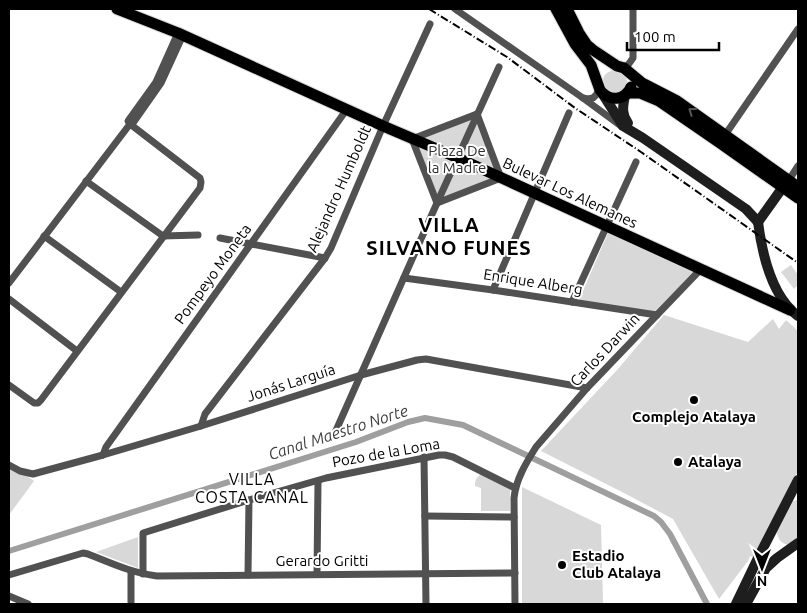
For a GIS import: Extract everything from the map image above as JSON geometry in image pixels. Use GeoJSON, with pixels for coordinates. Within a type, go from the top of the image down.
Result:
{"type":"FeatureCollection","features":[{"type":"Feature","properties":{"kind":"main road","name":"Bulevar Los Alemanes"},"geometry":{"type":"LineString","coordinates":[[117,9],[180,34],[458,158],[759,295],[794,313]]}},
{"type":"Feature","properties":{"kind":"main road"},"geometry":{"type":"LineString","coordinates":[[556,9],[575,44],[591,65],[600,88],[626,129],[643,138],[746,209],[758,222],[767,265],[775,290],[767,296],[759,295]]}},
{"type":"Feature","properties":{"kind":"main road"},"geometry":{"type":"LineString","coordinates":[[567,9],[579,33],[593,50],[642,83],[677,101],[725,135],[786,184],[798,198]]}},
{"type":"Feature","properties":{"kind":"main road"},"geometry":{"type":"LineString","coordinates":[[643,138],[624,118],[622,111],[626,94],[631,84],[631,80],[622,69],[610,66],[600,76],[600,88],[608,97],[615,99],[626,94],[640,93],[659,101],[720,143],[786,184],[798,188]]}},
{"type":"Feature","properties":{"kind":"main road"},"geometry":{"type":"LineString","coordinates":[[758,222],[786,184]]}},
{"type":"Feature","properties":{"kind":"main road"},"geometry":{"type":"LineString","coordinates":[[746,209],[754,211],[768,209]]}},
{"type":"Feature","properties":{"kind":"main road"},"geometry":{"type":"LineString","coordinates":[[774,285],[794,313]]}},
{"type":"Feature","properties":{"kind":"main road"},"geometry":{"type":"LineString","coordinates":[[736,604],[745,585],[774,543],[788,502],[798,480]]}},
{"type":"Feature","properties":{"kind":"main road"},"geometry":{"type":"LineString","coordinates":[[788,502],[798,498]]}},
{"type":"Feature","properties":{"kind":"main road"},"geometry":{"type":"LineString","coordinates":[[774,543],[784,549],[796,544]]}},
{"type":"Feature","properties":{"kind":"main road"},"geometry":{"type":"LineString","coordinates":[[746,604],[766,568],[796,544]]}},
{"type":"Feature","properties":{"kind":"street"},"geometry":{"type":"LineString","coordinates":[[456,9],[626,129]]}},
{"type":"Feature","properties":{"kind":"street"},"geometry":{"type":"LineString","coordinates":[[622,69],[633,58],[633,9]]}},
{"type":"Feature","properties":{"kind":"street","name":"Alejandro Humboldt"},"geometry":{"type":"LineString","coordinates":[[200,426],[205,414],[331,248],[383,126],[430,24]]}},
{"type":"Feature","properties":{"kind":"street"},"geometry":{"type":"LineString","coordinates":[[725,135],[798,29]]}},
{"type":"Feature","properties":{"kind":"street"},"geometry":{"type":"LineString","coordinates":[[9,283],[130,124],[128,121],[156,82],[180,34]]}},
{"type":"Feature","properties":{"kind":"street"},"geometry":{"type":"LineString","coordinates":[[334,435],[499,67]]}},
{"type":"Feature","properties":{"kind":"street"},"geometry":{"type":"LineString","coordinates":[[583,98],[593,98],[600,88]]}},
{"type":"Feature","properties":{"kind":"street","name":"Pompeyo Moneta"},"geometry":{"type":"LineString","coordinates":[[103,455],[106,447],[347,109]]}},
{"type":"Feature","properties":{"kind":"street"},"geometry":{"type":"LineString","coordinates":[[493,290],[569,113]]}},
{"type":"Feature","properties":{"kind":"street"},"geometry":{"type":"LineString","coordinates":[[437,203],[412,139],[477,114]]}},
{"type":"Feature","properties":{"kind":"street"},"geometry":{"type":"LineString","coordinates":[[437,203],[501,178],[477,114]]}},
{"type":"Feature","properties":{"kind":"street"},"geometry":{"type":"LineString","coordinates":[[9,385],[34,403],[38,403],[200,188],[202,182],[200,178],[130,124]]}},
{"type":"Feature","properties":{"kind":"street"},"geometry":{"type":"LineString","coordinates":[[572,302],[636,162]]}},
{"type":"Feature","properties":{"kind":"street"},"geometry":{"type":"LineString","coordinates":[[786,184],[798,166]]}},
{"type":"Feature","properties":{"kind":"street"},"geometry":{"type":"LineString","coordinates":[[86,181],[163,236],[198,235]]}},
{"type":"Feature","properties":{"kind":"street"},"geometry":{"type":"LineString","coordinates":[[44,236],[121,292]]}},
{"type":"Feature","properties":{"kind":"street"},"geometry":{"type":"LineString","coordinates":[[220,238],[325,258]]}},
{"type":"Feature","properties":{"kind":"street","name":"Carlos Darwin"},"geometry":{"type":"LineString","coordinates":[[515,488],[536,447],[587,388],[701,269]]}},
{"type":"Feature","properties":{"kind":"street","name":"Enrique Alberg"},"geometry":{"type":"LineString","coordinates":[[404,278],[657,315]]}},
{"type":"Feature","properties":{"kind":"street"},"geometry":{"type":"LineString","coordinates":[[9,298],[77,351]]}},
{"type":"Feature","properties":{"kind":"street","name":"Jonás Larguía"},"geometry":{"type":"LineString","coordinates":[[9,465],[20,471],[33,474],[103,455],[361,375],[417,360],[426,359],[587,388]]}},
{"type":"Feature","properties":{"kind":"street","name":"Pozo de la Loma"},"geometry":{"type":"LineString","coordinates":[[143,574],[143,533],[318,481],[424,457],[446,455],[515,488]]}},
{"type":"Feature","properties":{"kind":"street"},"geometry":{"type":"LineString","coordinates":[[424,457],[426,604]]}},
{"type":"Feature","properties":{"kind":"street"},"geometry":{"type":"LineString","coordinates":[[317,574],[318,481]]}},
{"type":"Feature","properties":{"kind":"street"},"geometry":{"type":"LineString","coordinates":[[514,604],[515,488]]}},
{"type":"Feature","properties":{"kind":"street"},"geometry":{"type":"LineString","coordinates":[[248,575],[249,500]]}},
{"type":"Feature","properties":{"kind":"street"},"geometry":{"type":"LineString","coordinates":[[425,516],[514,517]]}},
{"type":"Feature","properties":{"kind":"street","name":"Gerardo Gritti"},"geometry":{"type":"LineString","coordinates":[[9,575],[83,553],[131,571],[157,576],[515,573]]}},
{"type":"Feature","properties":{"kind":"street"},"geometry":{"type":"LineString","coordinates":[[131,571],[131,604]]}},
{"type":"Feature","properties":{"kind":"street"},"geometry":{"type":"LineString","coordinates":[[9,596],[28,604]]}},
{"type":"Feature","properties":{"kind":"green space"},"geometry":{"type":"Polygon","coordinates":[[[613,70],[623,74],[626,78],[627,83],[621,93],[610,93],[605,86],[604,77],[613,70]]]}},
{"type":"Feature","properties":{"kind":"green space","name":"Plaza De la Madre"},"geometry":{"type":"Polygon","coordinates":[[[474,117],[497,176],[439,199],[417,143],[420,139],[474,117]]]}},
{"type":"Feature","properties":{"kind":"green space"},"geometry":{"type":"Polygon","coordinates":[[[608,233],[693,272],[656,312],[579,300],[608,233]]]}},
{"type":"Feature","properties":{"kind":"green space"},"geometry":{"type":"Polygon","coordinates":[[[791,265],[798,275],[798,285],[794,289],[781,272],[791,265]]]}},
{"type":"Feature","properties":{"kind":"green space","name":"Complejo Atalaya"},"geometry":{"type":"Polygon","coordinates":[[[664,315],[748,342],[773,319],[779,329],[786,320],[798,331],[798,471],[753,557],[750,556],[719,599],[673,519],[541,451],[617,370],[664,315]]]}},
{"type":"Feature","properties":{"kind":"green space"},"geometry":{"type":"Polygon","coordinates":[[[9,469],[34,481],[9,515],[9,469]]]}},
{"type":"Feature","properties":{"kind":"green space"},"geometry":{"type":"Polygon","coordinates":[[[481,474],[510,488],[510,511],[481,511],[481,488],[475,486],[475,482],[481,474]]]}},
{"type":"Feature","properties":{"kind":"green space","name":"Estadio Club Atalaya"},"geometry":{"type":"Polygon","coordinates":[[[522,487],[601,525],[603,604],[522,604],[522,487]]]}},
{"type":"Feature","properties":{"kind":"green space"},"geometry":{"type":"Polygon","coordinates":[[[798,500],[798,540],[789,545],[782,543],[777,532],[793,501],[798,500]]]}},
{"type":"Feature","properties":{"kind":"green space"},"geometry":{"type":"Polygon","coordinates":[[[138,537],[138,568],[96,552],[138,537]]]}},
{"type":"Feature","properties":{"kind":"waterway","name":"Canal Maestro Norte"},"geometry":{"type":"LineString","coordinates":[[9,551],[356,442],[408,422],[425,418],[463,425],[654,516],[670,534],[707,604]]}},
{"type":"Feature","properties":{"kind":"railway"},"geometry":{"type":"LineString","coordinates":[[429,9],[507,57],[575,108],[641,152],[798,263]]}},
{"type":"Feature","properties":{"kind":"place","name":"Complejo Atalaya"},"geometry":{"type":"Point","coordinates":[694,400]}},
{"type":"Feature","properties":{"kind":"place","name":"Atalaya"},"geometry":{"type":"Point","coordinates":[678,462]}},
{"type":"Feature","properties":{"kind":"place","name":"Estadio Club Atalaya"},"geometry":{"type":"Point","coordinates":[562,565]}},
{"type":"Feature","properties":{"kind":"district","name":"VILLA SILVANO FUNES"},"geometry":{"type":"Point","coordinates":[449,236]}},
{"type":"Feature","properties":{"kind":"district","name":"VILLA COSTA CANAL"},"geometry":{"type":"Point","coordinates":[252,488]}}]}
